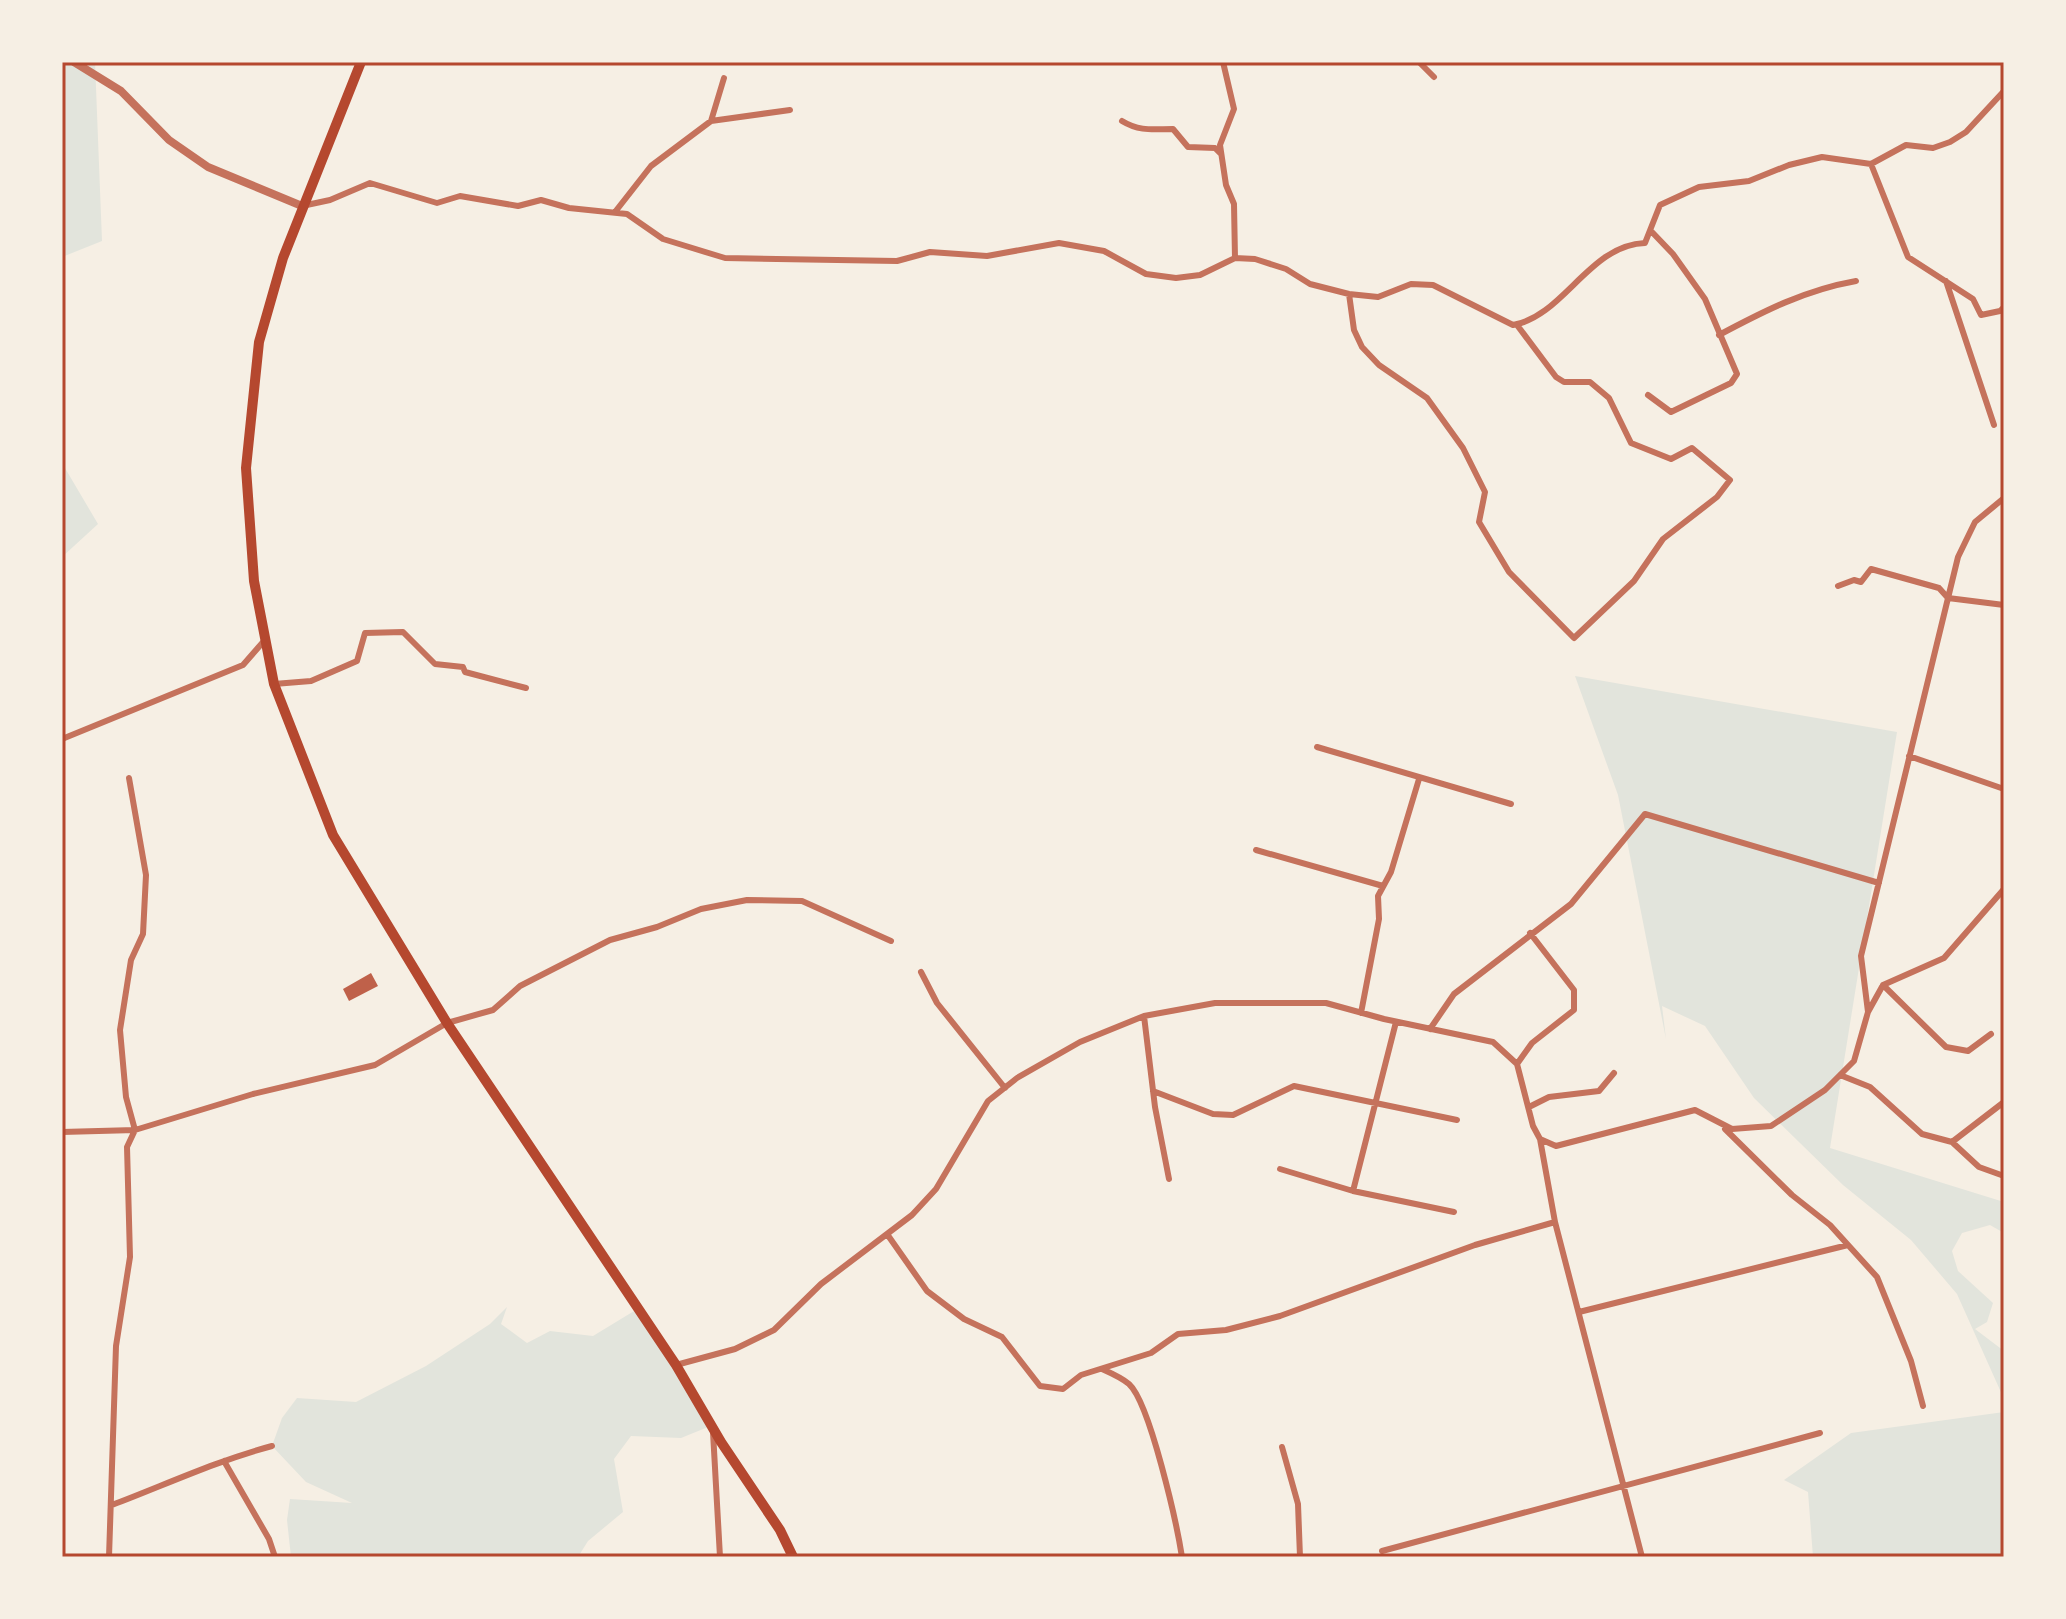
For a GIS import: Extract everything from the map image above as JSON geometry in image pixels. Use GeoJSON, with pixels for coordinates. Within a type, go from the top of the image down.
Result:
{"type":"FeatureCollection","features":[{"type":"Feature","properties":{"kind":"highway"},"geometry":{"type":"LineString","coordinates":[[361,62],[302,206],[259,342],[246,468],[248,513],[264,641],[274,684],[333,835],[447,1023],[676,1365],[713,1429],[780,1530],[793,1557]]}},
{"type":"Feature","properties":{"kind":"street"},"geometry":{"type":"LineString","coordinates":[[74,62],[121,91],[169,140],[208,167],[302,206],[330,200],[370,183],[437,203],[460,196],[518,206],[541,200],[569,208],[615,212],[643,223],[663,239],[725,258],[897,261],[930,252],[987,256],[1059,243],[1104,251],[1146,274],[1176,278],[1200,275],[1235,258],[1255,259],[1286,269],[1310,284],[1349,294],[1378,297],[1411,284],[1433,285],[1496,319],[1517,325],[1536,320],[1590,270],[1632,243],[1645,243],[1660,205],[1699,187],[1749,181],[1789,165],[1822,157],[1871,164],[1906,145],[1933,148],[1966,132],[2004,91]]}},
{"type":"Feature","properties":{"kind":"street"},"geometry":{"type":"LineString","coordinates":[[1223,62],[1234,109],[1220,145],[1234,204],[1235,258]]}},
{"type":"Feature","properties":{"kind":"street"},"geometry":{"type":"LineString","coordinates":[[1419,62],[1434,77]]}},
{"type":"Feature","properties":{"kind":"street"},"geometry":{"type":"LineString","coordinates":[[711,121],[724,78]]}},
{"type":"Feature","properties":{"kind":"street"},"geometry":{"type":"LineString","coordinates":[[615,212],[651,166],[711,121],[790,110]]}},
{"type":"Feature","properties":{"kind":"street"},"geometry":{"type":"LineString","coordinates":[[1122,121],[1132,128],[1156,132],[1173,129],[1188,147],[1215,148],[1221,154]]}},
{"type":"Feature","properties":{"kind":"street"},"geometry":{"type":"LineString","coordinates":[[1871,164],[1908,257],[1973,299],[1981,315],[2000,311],[2004,307]]}},
{"type":"Feature","properties":{"kind":"street"},"geometry":{"type":"LineString","coordinates":[[1648,395],[1671,412],[1731,383],[1737,374],[1705,299],[1673,254],[1651,231]]}},
{"type":"Feature","properties":{"kind":"street"},"geometry":{"type":"LineString","coordinates":[[1719,335],[1787,299],[1823,287],[1856,281]]}},
{"type":"Feature","properties":{"kind":"street"},"geometry":{"type":"LineString","coordinates":[[1946,281],[1994,425]]}},
{"type":"Feature","properties":{"kind":"street"},"geometry":{"type":"LineString","coordinates":[[1349,294],[1354,330],[1362,347],[1379,365],[1427,398],[1463,448],[1485,492],[1479,522],[1509,572],[1574,638],[1634,581],[1663,539],[1717,497],[1730,480],[1692,448],[1671,459],[1631,443],[1609,398],[1590,382],[1564,382],[1556,377],[1517,325]]}},
{"type":"Feature","properties":{"kind":"street"},"geometry":{"type":"LineString","coordinates":[[1868,1012],[1861,956],[1958,557],[1975,522],[2004,498]]}},
{"type":"Feature","properties":{"kind":"street"},"geometry":{"type":"LineString","coordinates":[[1838,586],[1854,580],[1861,582],[1871,569],[1884,570],[1939,588],[1948,598],[2004,605]]}},
{"type":"Feature","properties":{"kind":"street"},"geometry":{"type":"LineString","coordinates":[[274,684],[311,681],[357,661],[365,633],[403,632],[435,664],[463,667],[465,672],[526,688]]}},
{"type":"Feature","properties":{"kind":"street"},"geometry":{"type":"LineString","coordinates":[[62,739],[243,665],[264,641]]}},
{"type":"Feature","properties":{"kind":"street"},"geometry":{"type":"LineString","coordinates":[[1317,747],[1511,804]]}},
{"type":"Feature","properties":{"kind":"street"},"geometry":{"type":"LineString","coordinates":[[1909,756],[2004,789]]}},
{"type":"Feature","properties":{"kind":"street"},"geometry":{"type":"LineString","coordinates":[[109,1557],[116,1346],[130,1257],[127,1147],[135,1130],[126,1097],[120,1030],[131,960],[143,934],[146,875],[129,778]]}},
{"type":"Feature","properties":{"kind":"street"},"geometry":{"type":"LineString","coordinates":[[1361,1013],[1379,919],[1378,896],[1419,779]]}},
{"type":"Feature","properties":{"kind":"street"},"geometry":{"type":"LineString","coordinates":[[1430,1029],[1454,994],[1571,904],[1645,814],[1879,883]]}},
{"type":"Feature","properties":{"kind":"street"},"geometry":{"type":"LineString","coordinates":[[1256,850],[1383,886]]}},
{"type":"Feature","properties":{"kind":"street"},"geometry":{"type":"LineString","coordinates":[[1715,1122],[1732,1129],[1771,1126],[1825,1090],[1854,1061],[1868,1012],[1883,985],[1944,958],[2004,889]]}},
{"type":"Feature","properties":{"kind":"street"},"geometry":{"type":"LineString","coordinates":[[62,1132],[135,1130],[253,1094],[375,1065],[416,1045],[447,1023],[493,1010],[520,986],[610,940],[657,927],[701,909],[747,900],[802,901],[891,941]]}},
{"type":"Feature","properties":{"kind":"street"},"geometry":{"type":"LineString","coordinates":[[1517,1064],[1532,1043],[1574,1010],[1574,990],[1530,933]]}},
{"type":"Feature","properties":{"kind":"street"},"geometry":{"type":"LineString","coordinates":[[921,972],[937,1003],[1005,1088]]}},
{"type":"Feature","properties":{"kind":"street"},"geometry":{"type":"LineString","coordinates":[[1883,985],[1946,1047],[1968,1051],[1991,1034]]}},
{"type":"Feature","properties":{"kind":"street"},"geometry":{"type":"LineString","coordinates":[[676,1365],[735,1349],[774,1330],[821,1284],[887,1234],[936,1189],[988,1101],[1080,1042],[1144,1016],[1215,1003],[1326,1003],[1396,1022],[1493,1042],[1517,1064],[1540,1139],[1555,1222],[1642,1557]]}},
{"type":"Feature","properties":{"kind":"street"},"geometry":{"type":"LineString","coordinates":[[1144,1016],[1153,1091],[1169,1179]]}},
{"type":"Feature","properties":{"kind":"street"},"geometry":{"type":"LineString","coordinates":[[1353,1191],[1396,1022]]}},
{"type":"Feature","properties":{"kind":"street"},"geometry":{"type":"LineString","coordinates":[[1529,1107],[1549,1097],[1599,1091],[1614,1073]]}},
{"type":"Feature","properties":{"kind":"street"},"geometry":{"type":"LineString","coordinates":[[1840,1075],[1870,1087],[1922,1134],[1952,1142],[1979,1167],[2004,1176]]}},
{"type":"Feature","properties":{"kind":"street"},"geometry":{"type":"LineString","coordinates":[[1153,1091],[1213,1114],[1233,1115],[1294,1086],[1457,1120]]}},
{"type":"Feature","properties":{"kind":"street"},"geometry":{"type":"LineString","coordinates":[[1952,1142],[2004,1102]]}},
{"type":"Feature","properties":{"kind":"street"},"geometry":{"type":"LineString","coordinates":[[1540,1139],[1556,1146],[1695,1110],[1736,1136],[1778,1182],[1830,1225],[1877,1277],[1911,1361],[1923,1406]]}},
{"type":"Feature","properties":{"kind":"street"},"geometry":{"type":"LineString","coordinates":[[1280,1169],[1353,1191],[1454,1212]]}},
{"type":"Feature","properties":{"kind":"street"},"geometry":{"type":"LineString","coordinates":[[887,1234],[927,1291],[964,1319],[1002,1337],[1040,1386],[1063,1389],[1081,1375],[1151,1353],[1178,1334],[1226,1330],[1280,1316],[1475,1245],[1555,1222]]}},
{"type":"Feature","properties":{"kind":"street"},"geometry":{"type":"LineString","coordinates":[[1579,1312],[1848,1245]]}},
{"type":"Feature","properties":{"kind":"street"},"geometry":{"type":"LineString","coordinates":[[1102,1369],[1129,1384],[1144,1404],[1175,1513],[1182,1557]]}},
{"type":"Feature","properties":{"kind":"street"},"geometry":{"type":"LineString","coordinates":[[713,1429],[720,1557]]}},
{"type":"Feature","properties":{"kind":"street"},"geometry":{"type":"LineString","coordinates":[[1382,1551],[1624,1489],[1820,1433]]}},
{"type":"Feature","properties":{"kind":"street"},"geometry":{"type":"LineString","coordinates":[[112,1505],[224,1461],[272,1446]]}},
{"type":"Feature","properties":{"kind":"street"},"geometry":{"type":"LineString","coordinates":[[1282,1447],[1298,1504],[1300,1557]]}},
{"type":"Feature","properties":{"kind":"street"},"geometry":{"type":"LineString","coordinates":[[224,1461],[269,1539],[275,1557]]}},
{"type":"Feature","properties":{"kind":"shaded area"},"geometry":{"type":"Polygon","coordinates":[[[62,62],[95,62],[102,241],[62,257],[62,62]]]}},
{"type":"Feature","properties":{"kind":"shaded area"},"geometry":{"type":"Polygon","coordinates":[[[62,463],[98,524],[62,557],[62,463]]]}},
{"type":"Feature","properties":{"kind":"shaded area"},"geometry":{"type":"Polygon","coordinates":[[[1575,676],[1897,732],[1830,1148],[2004,1202],[2004,1233],[1990,1225],[1962,1233],[1952,1251],[1958,1271],[1993,1303],[1987,1322],[1975,1329],[2004,1351],[2004,1399],[1957,1294],[1911,1240],[1843,1185],[1754,1098],[1705,1026],[1662,1006],[1666,1039],[1618,795],[1575,676]]]}},
{"type":"Feature","properties":{"kind":"shaded area"},"geometry":{"type":"Polygon","coordinates":[[[507,1307],[501,1324],[527,1343],[550,1331],[593,1336],[639,1308],[713,1425],[681,1438],[631,1436],[614,1459],[623,1512],[588,1541],[578,1557],[291,1557],[287,1520],[290,1499],[352,1503],[306,1482],[272,1446],[282,1418],[297,1398],[356,1402],[426,1366],[490,1324],[507,1307]]]}},
{"type":"Feature","properties":{"kind":"shaded area"},"geometry":{"type":"Polygon","coordinates":[[[2004,1412],[2004,1557],[1813,1557],[1808,1492],[1784,1480],[1851,1433],[2004,1412]]]}},
{"type":"Feature","properties":{"kind":"building"},"geometry":{"type":"Polygon","coordinates":[[[371,973],[378,986],[349,1001],[343,989],[371,973]]]}}]}
